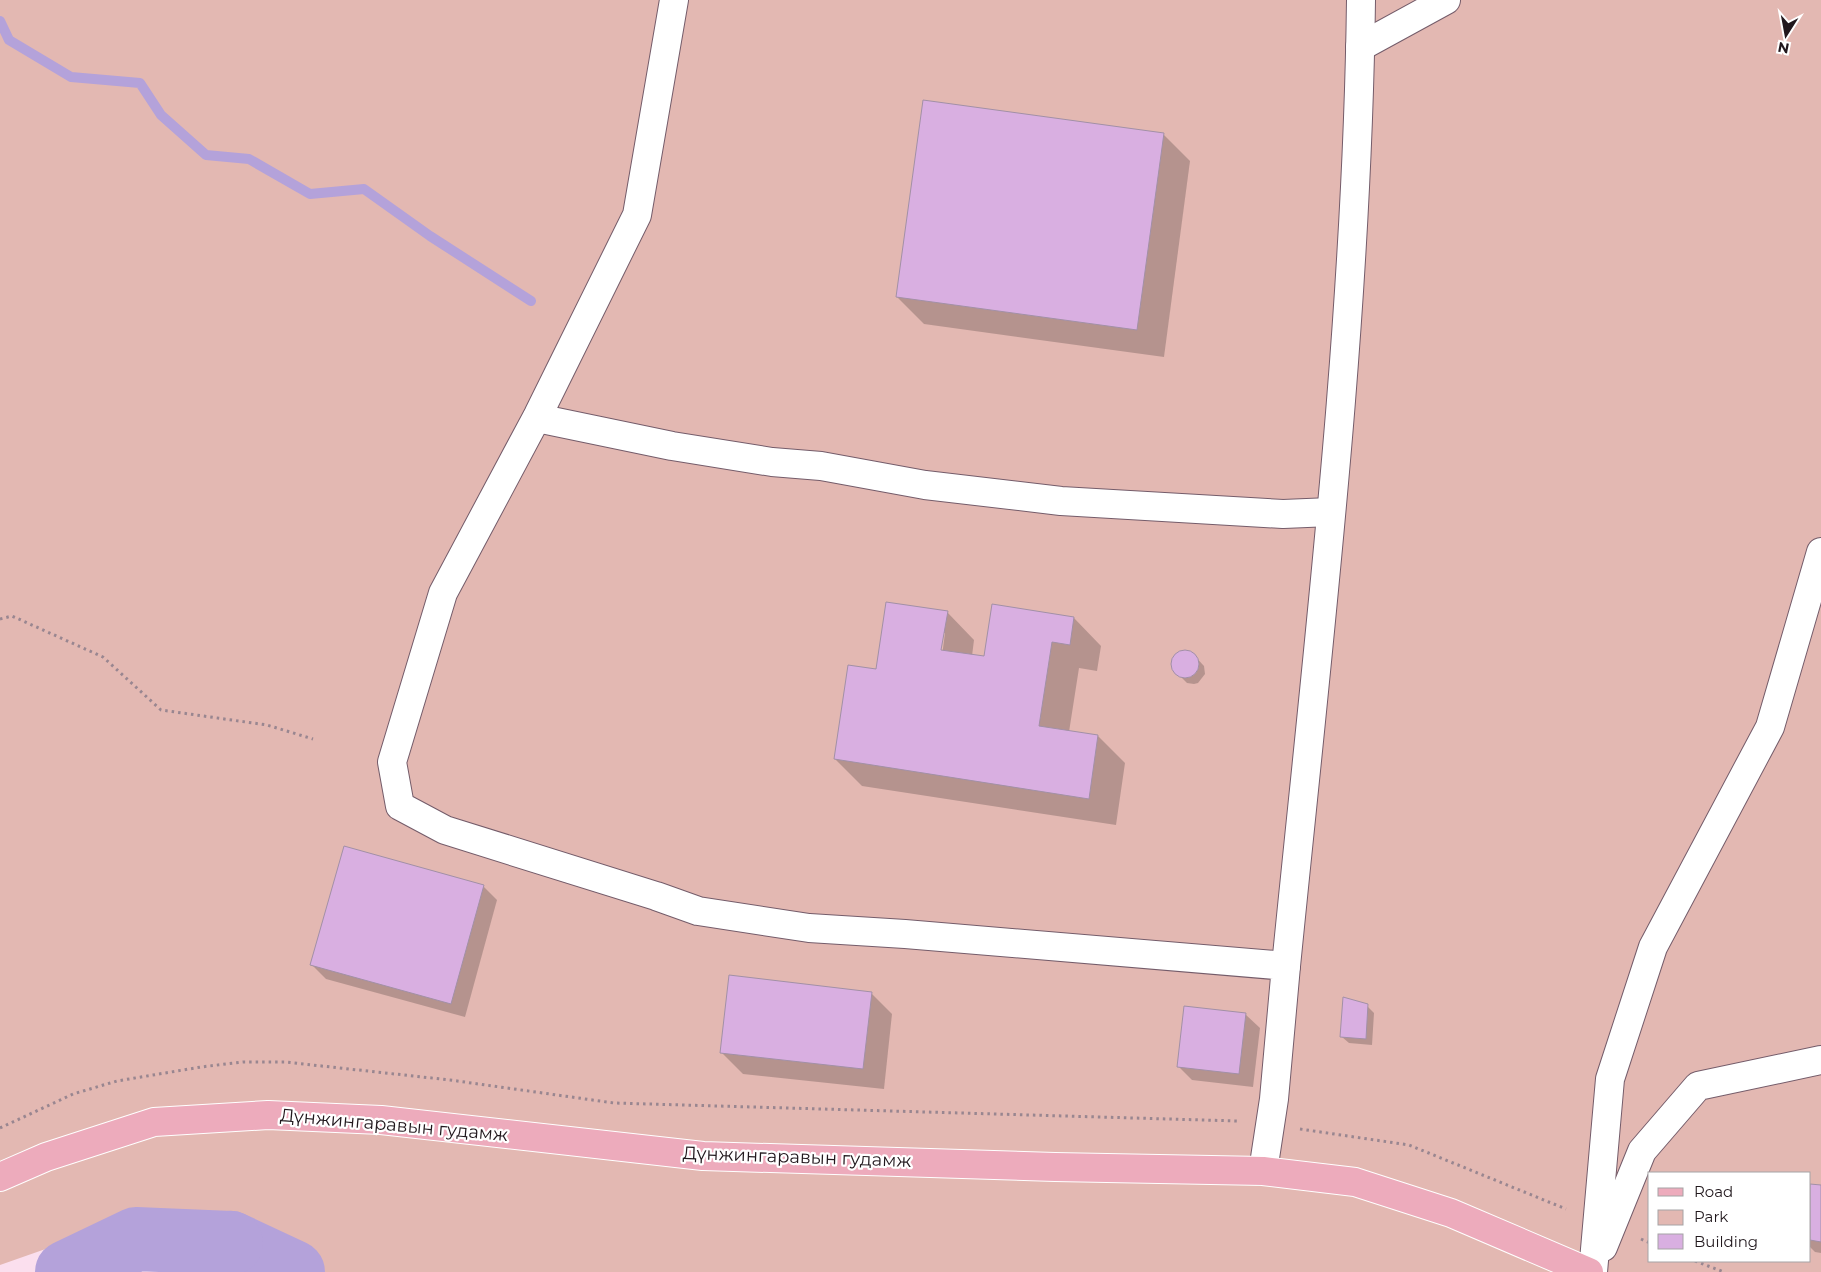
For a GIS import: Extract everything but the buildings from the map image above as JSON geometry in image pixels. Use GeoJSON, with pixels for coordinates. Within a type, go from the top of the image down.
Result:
{"type":"FeatureCollection","features":[{"type":"Feature","properties":{"kind":"main road","name":"Дүнжингаравын гудамж"},"geometry":{"type":"LineString","coordinates":[[0,1176],[46,1157],[154,1122],[268,1115],[381,1120],[703,1156],[1055,1167],[1263,1170],[1364,1184],[1451,1212],[1589,1272]]}},
{"type":"Feature","properties":{"kind":"street"},"geometry":{"type":"LineString","coordinates":[[674,0],[637,215],[537,418],[443,593],[392,762],[400,806],[445,830],[698,911],[808,928],[905,934],[1286,966]]}},
{"type":"Feature","properties":{"kind":"street"},"geometry":{"type":"LineString","coordinates":[[1263,1170],[1270,1125],[1343,381],[1359,111],[1361,0]]}},
{"type":"Feature","properties":{"kind":"street"},"geometry":{"type":"LineString","coordinates":[[1360,47],[1446,0]]}},
{"type":"Feature","properties":{"kind":"street"},"geometry":{"type":"LineString","coordinates":[[537,418],[672,446],[772,462],[820,466],[925,485],[1061,502],[1283,514],[1331,512]]}},
{"type":"Feature","properties":{"kind":"street"},"geometry":{"type":"LineString","coordinates":[[1593,1272],[1604,1224],[1610,1079],[1653,947],[1770,727],[1821,552]]}},
{"type":"Feature","properties":{"kind":"street"},"geometry":{"type":"LineString","coordinates":[[1604,1224],[1642,1151],[1698,1086],[1821,1060]]}},
{"type":"Feature","properties":{"kind":"path"},"geometry":{"type":"LineString","coordinates":[[0,619],[12,616],[103,657],[160,710],[267,725],[313,739]]}},
{"type":"Feature","properties":{"kind":"path"},"geometry":{"type":"LineString","coordinates":[[0,1128],[73,1094],[117,1081],[201,1067],[260,1062],[285,1062],[450,1080],[614,1103],[1244,1121],[1409,1145],[1648,1242]]}},
{"type":"Feature","properties":{"kind":"path"},"geometry":{"type":"LineString","coordinates":[[1698,1262],[1724,1272]]}},
{"type":"Feature","properties":{"kind":"green space"},"geometry":{"type":"Polygon","coordinates":[[[0,0],[1821,0],[1821,1272],[277,1272],[131,1219],[0,1265],[0,0]]]}},
{"type":"Feature","properties":{"kind":"green space"},"geometry":{"type":"Polygon","coordinates":[[[99,1264],[141,1265],[135,1272],[90,1272],[99,1264]]]}},
{"type":"Feature","properties":{"kind":"waterway"},"geometry":{"type":"LineString","coordinates":[[0,21],[9,40],[71,77],[140,83],[161,115],[206,155],[249,159],[310,194],[364,189],[430,236],[531,301]]}},
{"type":"Feature","properties":{"kind":"waterway"},"geometry":{"type":"LineString","coordinates":[[67,1272],[136,1239],[231,1243]]}},
{"type":"Feature","properties":{"kind":"waterway"},"geometry":{"type":"LineString","coordinates":[[195,1264],[231,1243],[293,1272]]}}]}
